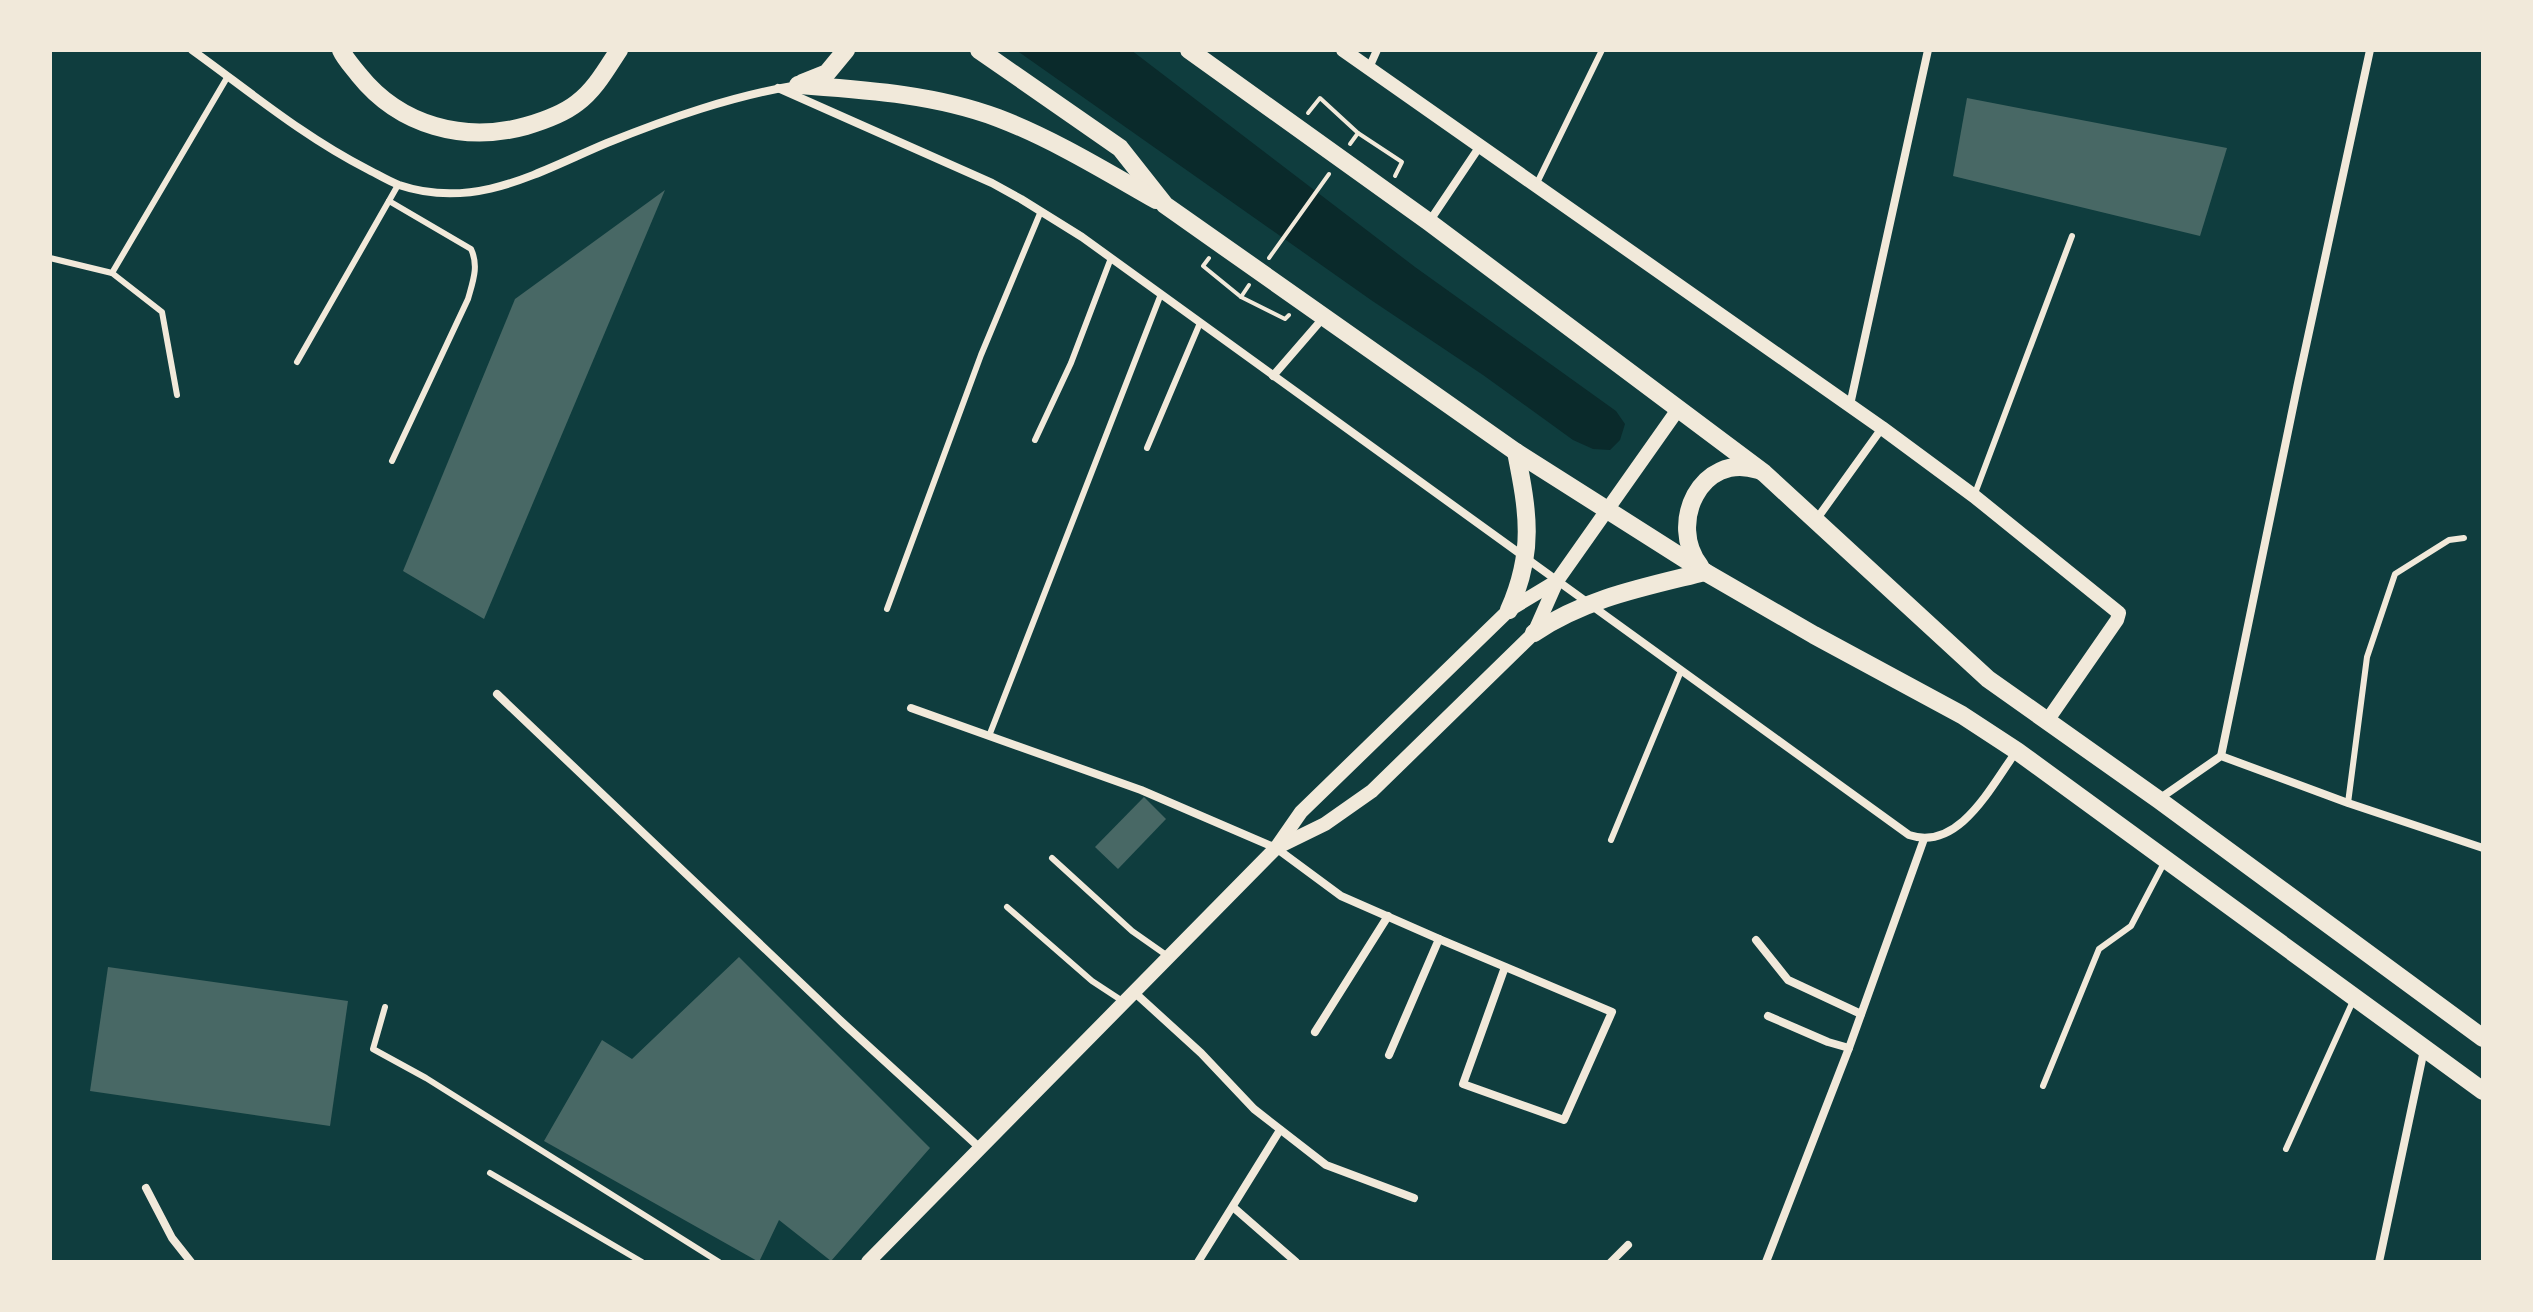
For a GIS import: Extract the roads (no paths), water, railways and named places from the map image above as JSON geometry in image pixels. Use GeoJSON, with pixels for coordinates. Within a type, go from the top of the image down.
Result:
{"type":"FeatureCollection","features":[{"type":"Feature","properties":{"kind":"highway"},"geometry":{"type":"LineString","coordinates":[[341,50],[373,93],[401,113],[433,128],[472,133],[520,128],[543,121],[577,104],[603,75],[619,50]]}},
{"type":"Feature","properties":{"kind":"highway"},"geometry":{"type":"LineString","coordinates":[[798,85],[827,73],[846,50]]}},
{"type":"Feature","properties":{"kind":"highway"},"geometry":{"type":"LineString","coordinates":[[979,50],[1120,148],[1165,205]]}},
{"type":"Feature","properties":{"kind":"highway"},"geometry":{"type":"LineString","coordinates":[[1189,50],[1429,222],[1764,473],[1988,679],[2159,800],[2483,1038]]}},
{"type":"Feature","properties":{"kind":"highway"},"geometry":{"type":"LineString","coordinates":[[798,85],[869,90],[932,99],[997,118],[1083,158],[1165,205],[1516,452],[1608,511],[1705,572],[1962,715],[2017,751],[2483,1091]]}},
{"type":"Feature","properties":{"kind":"highway"},"geometry":{"type":"LineString","coordinates":[[1509,610],[1518,591],[1526,559],[1528,527],[1516,452]]}},
{"type":"Feature","properties":{"kind":"highway"},"geometry":{"type":"LineString","coordinates":[[1705,572],[1689,548],[1686,534],[1692,499],[1707,480],[1729,468],[1741,467],[1764,473]]}},
{"type":"Feature","properties":{"kind":"highway"},"geometry":{"type":"LineString","coordinates":[[1534,633],[1587,603],[1705,572]]}},
{"type":"Feature","properties":{"kind":"street"},"geometry":{"type":"LineString","coordinates":[[192,50],[328,149],[398,185],[432,192],[477,191],[526,179],[608,143],[697,110],[798,85]]}},
{"type":"Feature","properties":{"kind":"street"},"geometry":{"type":"LineString","coordinates":[[1343,50],[1882,428],[1974,496],[2119,613],[2047,721]]}},
{"type":"Feature","properties":{"kind":"street"},"geometry":{"type":"LineString","coordinates":[[1369,68],[1377,50]]}},
{"type":"Feature","properties":{"kind":"street"},"geometry":{"type":"LineString","coordinates":[[1850,405],[1928,50]]}},
{"type":"Feature","properties":{"kind":"street"},"geometry":{"type":"LineString","coordinates":[[2159,800],[2221,756],[2370,50]]}},
{"type":"Feature","properties":{"kind":"street"},"geometry":{"type":"LineString","coordinates":[[778,88],[961,169],[1041,211],[1161,294],[1902,832],[1924,839],[1939,837],[1958,826],[1969,816],[2017,751]]}},
{"type":"Feature","properties":{"kind":"street"},"geometry":{"type":"LineString","coordinates":[[1429,222],[1480,146]]}},
{"type":"Feature","properties":{"kind":"street"},"geometry":{"type":"LineString","coordinates":[[1273,376],[1324,317]]}},
{"type":"Feature","properties":{"kind":"street"},"geometry":{"type":"LineString","coordinates":[[1276,848],[1325,824],[1372,791],[1534,633],[1557,581],[1679,408]]}},
{"type":"Feature","properties":{"kind":"street"},"geometry":{"type":"LineString","coordinates":[[1816,520],[1882,428]]}},
{"type":"Feature","properties":{"kind":"street"},"geometry":{"type":"LineString","coordinates":[[868,1262],[1276,848],[1301,812],[1509,610],[1557,581]]}},
{"type":"Feature","properties":{"kind":"street"},"geometry":{"type":"LineString","coordinates":[[497,694],[843,1023],[980,1148]]}},
{"type":"Feature","properties":{"kind":"street"},"geometry":{"type":"LineString","coordinates":[[911,708],[1141,790],[1276,848],[1341,896],[1612,1012],[1564,1120],[1463,1084],[1505,967]]}},
{"type":"Feature","properties":{"kind":"street"},"geometry":{"type":"LineString","coordinates":[[2221,756],[2483,848]]}},
{"type":"Feature","properties":{"kind":"street"},"geometry":{"type":"LineString","coordinates":[[1766,1262],[1849,1048],[1924,839]]}},
{"type":"Feature","properties":{"kind":"street"},"geometry":{"type":"LineString","coordinates":[[1315,1032],[1388,916]]}},
{"type":"Feature","properties":{"kind":"street"},"geometry":{"type":"LineString","coordinates":[[1389,1055],[1439,939]]}},
{"type":"Feature","properties":{"kind":"street"},"geometry":{"type":"LineString","coordinates":[[1756,940],[1788,980],[1861,1014]]}},
{"type":"Feature","properties":{"kind":"street"},"geometry":{"type":"LineString","coordinates":[[1129,997],[1201,1053],[1254,1109],[1326,1165],[1414,1198]]}},
{"type":"Feature","properties":{"kind":"street"},"geometry":{"type":"LineString","coordinates":[[1768,1016],[1849,1048]]}},
{"type":"Feature","properties":{"kind":"street"},"geometry":{"type":"LineString","coordinates":[[2379,1262],[2424,1049]]}},
{"type":"Feature","properties":{"kind":"street"},"geometry":{"type":"LineString","coordinates":[[1198,1262],[1280,1130]]}},
{"type":"Feature","properties":{"kind":"street"},"geometry":{"type":"LineString","coordinates":[[146,1188],[172,1238],[191,1262]]}},
{"type":"Feature","properties":{"kind":"street"},"geometry":{"type":"LineString","coordinates":[[1233,1207],[1296,1262]]}},
{"type":"Feature","properties":{"kind":"street"},"geometry":{"type":"LineString","coordinates":[[1611,1262],[1628,1245]]}},
{"type":"Feature","properties":{"kind":"lane"},"geometry":{"type":"LineString","coordinates":[[1536,185],[1602,50]]}},
{"type":"Feature","properties":{"kind":"lane"},"geometry":{"type":"LineString","coordinates":[[112,273],[228,76]]}},
{"type":"Feature","properties":{"kind":"lane"},"geometry":{"type":"LineString","coordinates":[[297,362],[398,185]]}},
{"type":"Feature","properties":{"kind":"lane"},"geometry":{"type":"LineString","coordinates":[[389,201],[471,249],[476,271],[462,314],[392,461]]}},
{"type":"Feature","properties":{"kind":"lane"},"geometry":{"type":"LineString","coordinates":[[887,609],[981,355],[1041,211]]}},
{"type":"Feature","properties":{"kind":"lane"},"geometry":{"type":"LineString","coordinates":[[1974,496],[2072,236]]}},
{"type":"Feature","properties":{"kind":"lane"},"geometry":{"type":"LineString","coordinates":[[50,258],[112,273],[162,312],[177,395]]}},
{"type":"Feature","properties":{"kind":"lane"},"geometry":{"type":"LineString","coordinates":[[1035,440],[1071,363],[1111,258]]}},
{"type":"Feature","properties":{"kind":"lane"},"geometry":{"type":"LineString","coordinates":[[989,736],[1161,294]]}},
{"type":"Feature","properties":{"kind":"lane"},"geometry":{"type":"LineString","coordinates":[[1147,448],[1200,323]]}},
{"type":"Feature","properties":{"kind":"lane"},"geometry":{"type":"LineString","coordinates":[[2348,803],[2367,657],[2395,574],[2449,540],[2464,538]]}},
{"type":"Feature","properties":{"kind":"lane"},"geometry":{"type":"LineString","coordinates":[[1611,840],[1681,671]]}},
{"type":"Feature","properties":{"kind":"lane"},"geometry":{"type":"LineString","coordinates":[[1052,858],[1132,931],[1169,957]]}},
{"type":"Feature","properties":{"kind":"lane"},"geometry":{"type":"LineString","coordinates":[[2043,1086],[2099,949],[2131,926],[2166,860]]}},
{"type":"Feature","properties":{"kind":"lane"},"geometry":{"type":"LineString","coordinates":[[1007,907],[1092,981],[1129,997]]}},
{"type":"Feature","properties":{"kind":"lane"},"geometry":{"type":"LineString","coordinates":[[2286,1149],[2355,998]]}},
{"type":"Feature","properties":{"kind":"lane"},"geometry":{"type":"LineString","coordinates":[[385,1007],[373,1049],[426,1078],[719,1262]]}},
{"type":"Feature","properties":{"kind":"lane"},"geometry":{"type":"LineString","coordinates":[[490,1173],[642,1262]]}},
{"type":"Feature","properties":{"kind":"water"},"geometry":{"type":"Polygon","coordinates":[[[1016,50],[1131,50],[1415,267],[1616,411],[1625,424],[1620,440],[1610,450],[1593,449],[1573,440],[1016,50]]]}}]}
